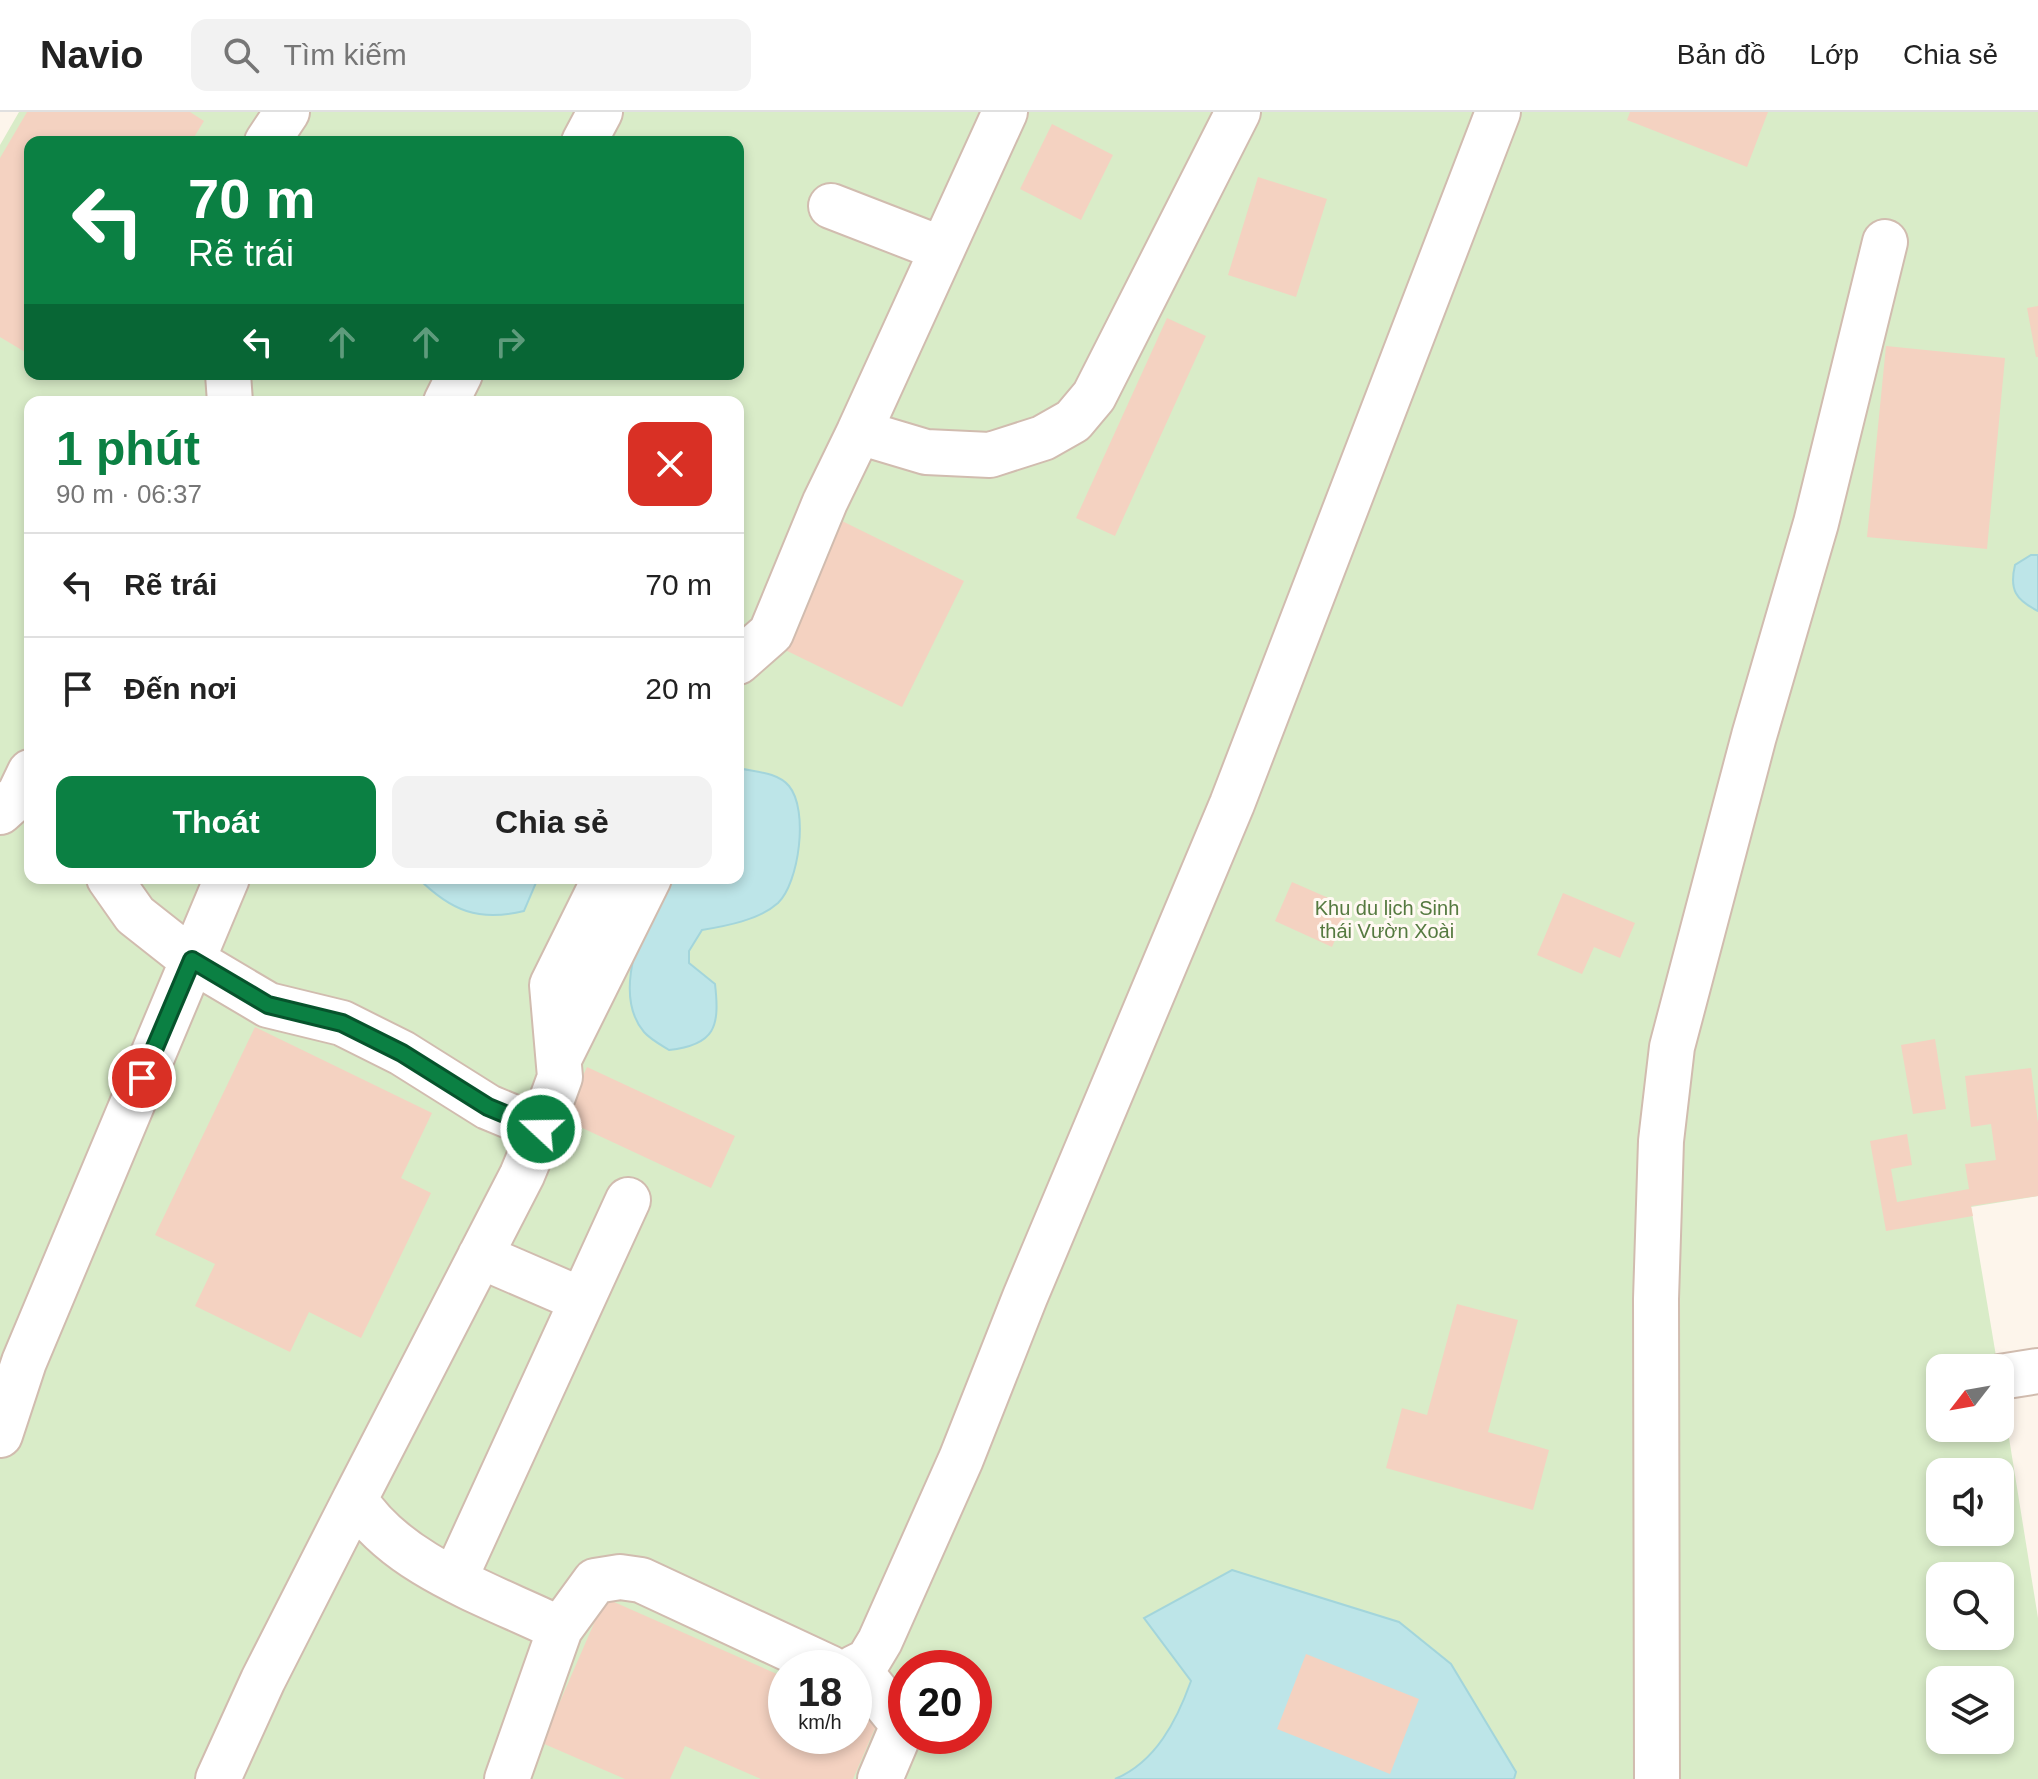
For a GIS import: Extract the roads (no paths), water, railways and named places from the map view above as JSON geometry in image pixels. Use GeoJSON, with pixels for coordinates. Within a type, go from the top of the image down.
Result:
{"type":"FeatureCollection","features":[{"type":"Feature","properties":{"kind":"street"},"geometry":{"type":"LineString","coordinates":[[271,136],[287,112]]}},
{"type":"Feature","properties":{"kind":"street"},"geometry":{"type":"LineString","coordinates":[[587,136],[600,112]]}},
{"type":"Feature","properties":{"kind":"street"},"geometry":{"type":"LineString","coordinates":[[744,687],[771,633],[825,502],[1005,112]]}},
{"type":"Feature","properties":{"kind":"street"},"geometry":{"type":"LineString","coordinates":[[859,432],[926,452],[990,455],[1043,438],[1073,421],[1094,396],[1238,112]]}},
{"type":"Feature","properties":{"kind":"street"},"geometry":{"type":"LineString","coordinates":[[872,1654],[961,1459],[1025,1297],[1202,876],[1498,112]]}},
{"type":"Feature","properties":{"kind":"street"},"geometry":{"type":"LineString","coordinates":[[831,206],[942,249]]}},
{"type":"Feature","properties":{"kind":"street"},"geometry":{"type":"LineString","coordinates":[[1657,1779],[1656,1299],[1661,1141],[1672,1047],[1754,736],[1816,523],[1885,242]]}},
{"type":"Feature","properties":{"kind":"street"},"geometry":{"type":"LineString","coordinates":[[744,657],[771,633]]}},
{"type":"Feature","properties":{"kind":"street"},"geometry":{"type":"LineString","coordinates":[[113,884],[135,915],[192,960],[268,1005],[342,1023],[402,1053],[488,1107],[541,1129]]}},
{"type":"Feature","properties":{"kind":"street"},"geometry":{"type":"LineString","coordinates":[[0,1435],[24,1362],[224,884]]}},
{"type":"Feature","properties":{"kind":"street"},"geometry":{"type":"LineString","coordinates":[[218,1779],[263,1680],[480,1256],[541,1129],[560,1077],[552,985],[561,960],[602,884]]}},
{"type":"Feature","properties":{"kind":"street"},"geometry":{"type":"LineString","coordinates":[[559,1059],[646,884]]}},
{"type":"Feature","properties":{"kind":"street"},"geometry":{"type":"LineString","coordinates":[[455,1578],[628,1200]]}},
{"type":"Feature","properties":{"kind":"street"},"geometry":{"type":"LineString","coordinates":[[480,1256],[582,1300]]}},
{"type":"Feature","properties":{"kind":"street"},"geometry":{"type":"LineString","coordinates":[[2014,1375],[2038,1371]]}},
{"type":"Feature","properties":{"kind":"street"},"geometry":{"type":"LineString","coordinates":[[355,1499],[368,1520],[425,1563],[560,1629]]}},
{"type":"Feature","properties":{"kind":"street"},"geometry":{"type":"LineString","coordinates":[[507,1779],[560,1629],[595,1581],[620,1577],[641,1580],[805,1650]]}},
{"type":"Feature","properties":{"kind":"street"},"geometry":{"type":"LineString","coordinates":[[872,1693],[903,1725],[880,1779]]}},
{"type":"Feature","properties":{"kind":"water"},"geometry":{"type":"Polygon","coordinates":[[[2031,555],[2038,555],[2038,611],[2019,598],[2013,581],[2015,565],[2031,555]]]}},
{"type":"Feature","properties":{"kind":"water"},"geometry":{"type":"Polygon","coordinates":[[[744,769],[774,776],[789,786],[799,812],[800,828],[796,864],[785,893],[778,903],[761,914],[702,930],[689,951],[689,963],[715,984],[715,1022],[705,1038],[696,1044],[669,1050],[646,1035],[634,1016],[630,976],[648,913],[662,884],[744,884],[744,769]]]}},
{"type":"Feature","properties":{"kind":"water"},"geometry":{"type":"Polygon","coordinates":[[[425,884],[535,884],[524,911],[493,915],[466,911],[425,884]]]}},
{"type":"Feature","properties":{"kind":"water"},"geometry":{"type":"Polygon","coordinates":[[[1232,1570],[1399,1622],[1451,1664],[1516,1772],[1514,1779],[1115,1779],[1129,1772],[1153,1751],[1172,1725],[1191,1681],[1144,1618],[1232,1570]]]}},
{"type":"Feature","properties":{"kind":"park label","name":"Khu du lịch Sinh thái Vườn Xoài"},"geometry":{"type":"Point","coordinates":[1387,920]}}]}
